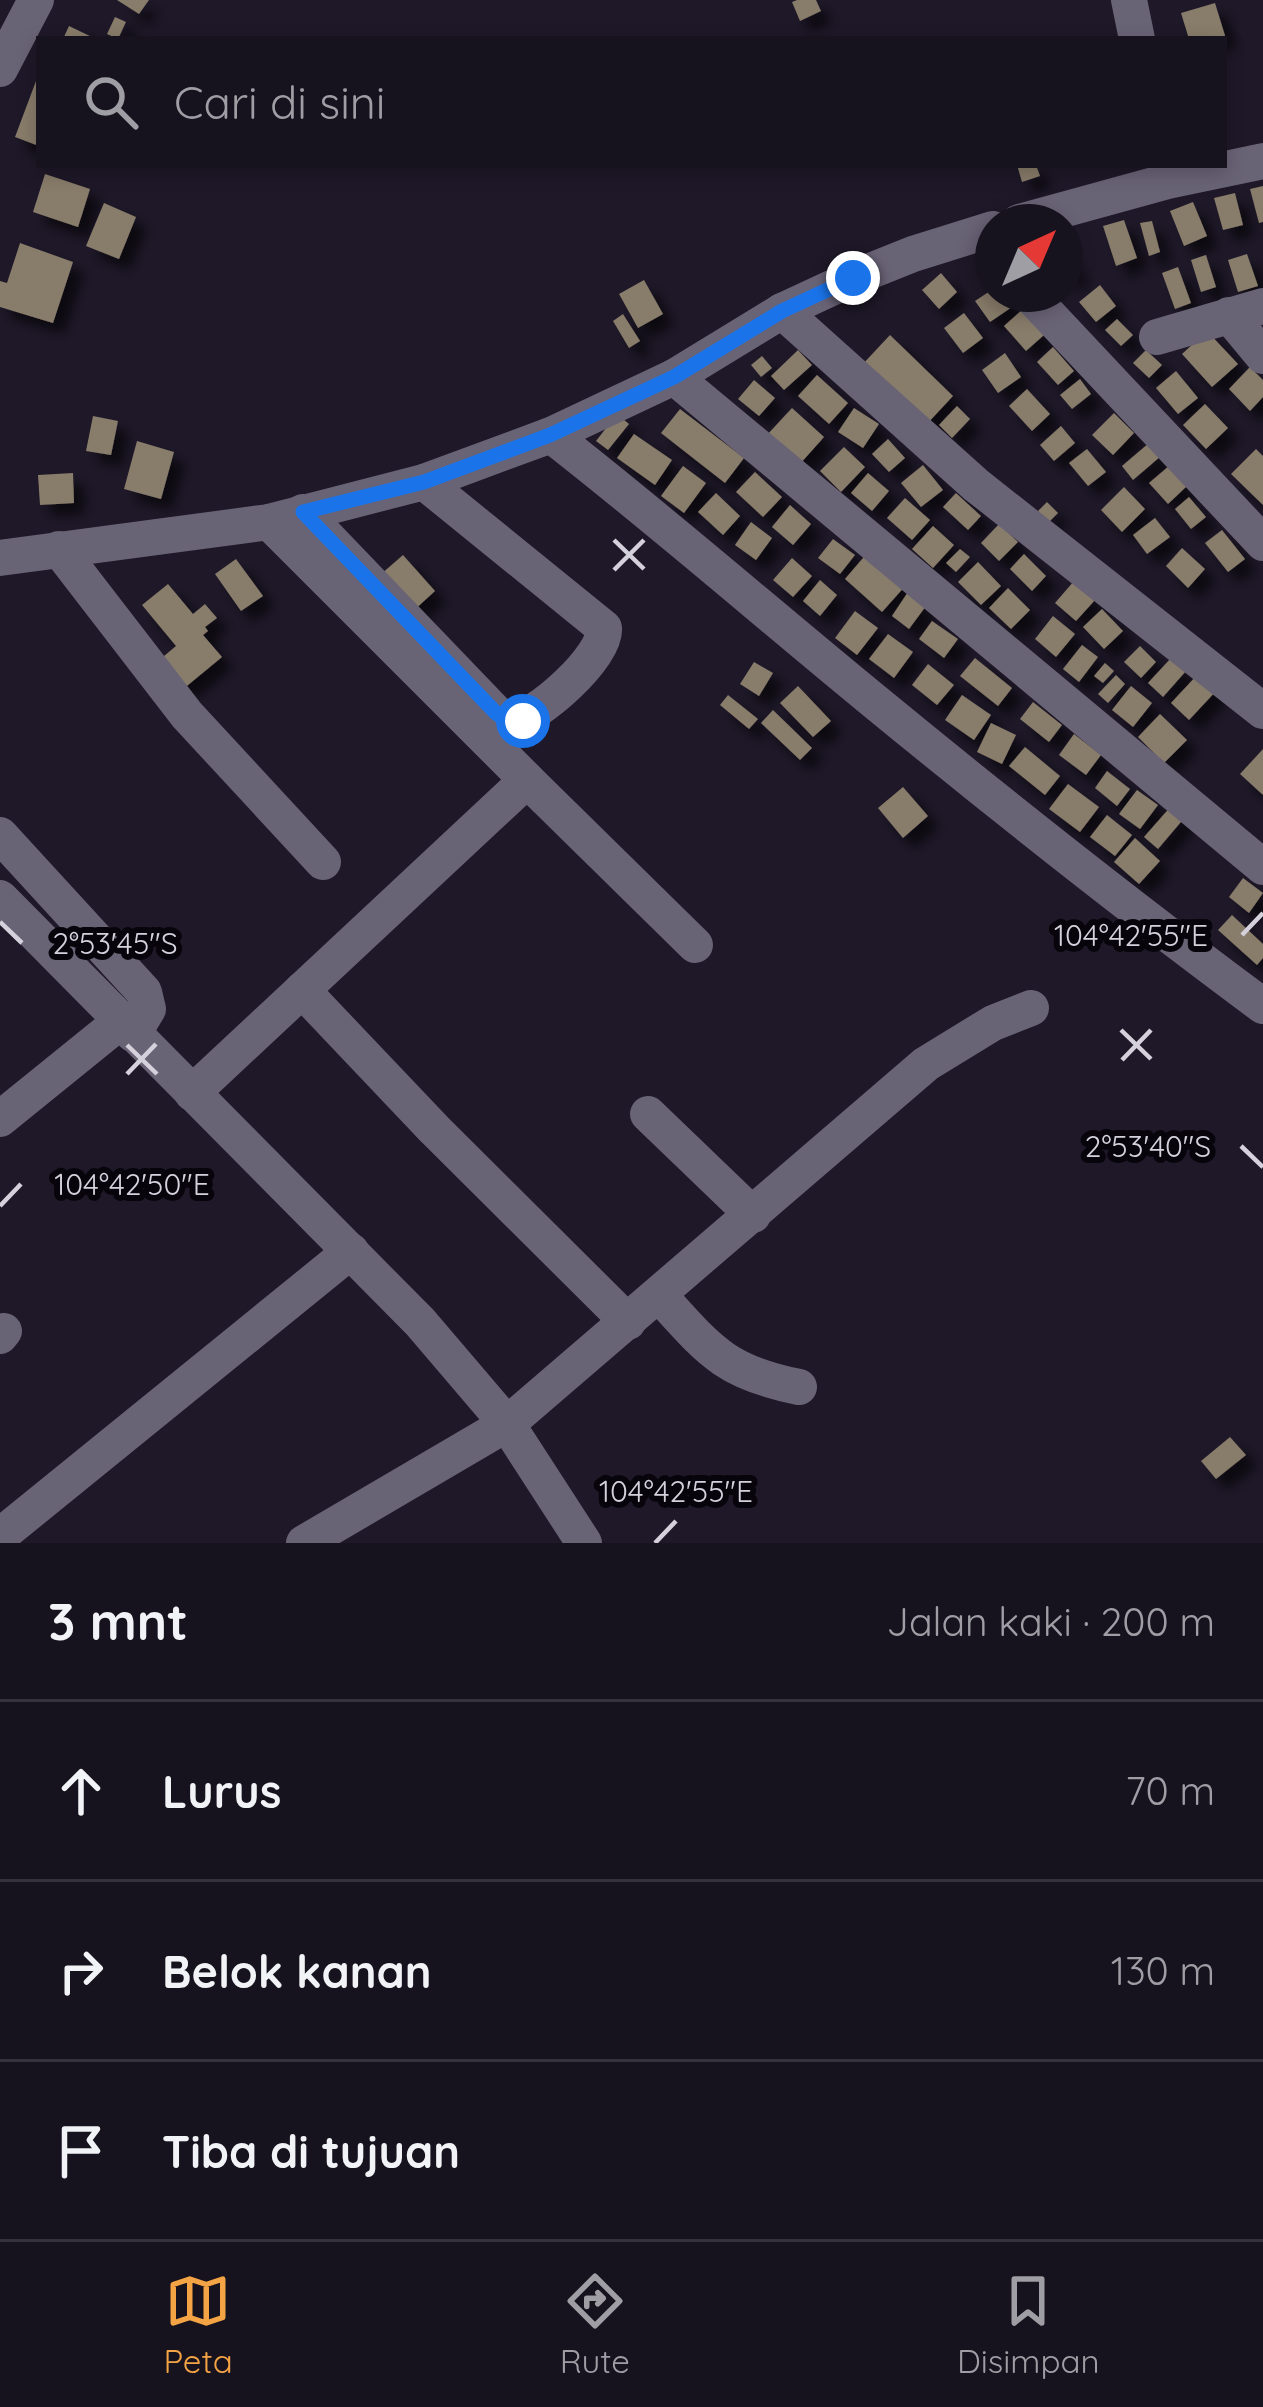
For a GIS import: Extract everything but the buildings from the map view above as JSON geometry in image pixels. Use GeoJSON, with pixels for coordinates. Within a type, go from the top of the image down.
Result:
{"type":"FeatureCollection","features":[{"type":"Feature","properties":{"kind":"street"},"geometry":{"type":"LineString","coordinates":[[1129,0],[1136,36]]}},
{"type":"Feature","properties":{"kind":"street"},"geometry":{"type":"LineString","coordinates":[[0,68],[18,19]]}},
{"type":"Feature","properties":{"kind":"street"},"geometry":{"type":"LineString","coordinates":[[1227,166],[1263,161]]}},
{"type":"Feature","properties":{"kind":"street"},"geometry":{"type":"LineString","coordinates":[[1073,204],[1167,173],[1207,168]]}},
{"type":"Feature","properties":{"kind":"street"},"geometry":{"type":"LineString","coordinates":[[0,558],[286,517],[424,482],[550,435],[674,377],[782,311],[913,254],[975,242]]}},
{"type":"Feature","properties":{"kind":"street"},"geometry":{"type":"LineString","coordinates":[[1157,337],[1246,310],[1263,356]]}},
{"type":"Feature","properties":{"kind":"street"},"geometry":{"type":"LineString","coordinates":[[782,311],[976,485],[1263,711]]}},
{"type":"Feature","properties":{"kind":"street"},"geometry":{"type":"LineString","coordinates":[[1046,312],[1263,544]]}},
{"type":"Feature","properties":{"kind":"street"},"geometry":{"type":"LineString","coordinates":[[674,377],[1263,867]]}},
{"type":"Feature","properties":{"kind":"street"},"geometry":{"type":"LineString","coordinates":[[550,435],[658,518],[865,694],[1125,903],[1263,1006]]}},
{"type":"Feature","properties":{"kind":"street"},"geometry":{"type":"LineString","coordinates":[[286,517],[496,713],[509,722],[523,721],[538,712],[603,646],[604,628],[424,482]]}},
{"type":"Feature","properties":{"kind":"street"},"geometry":{"type":"LineString","coordinates":[[286,517],[527,780],[695,945]]}},
{"type":"Feature","properties":{"kind":"street"},"geometry":{"type":"LineString","coordinates":[[59,549],[187,716],[323,862]]}},
{"type":"Feature","properties":{"kind":"street"},"geometry":{"type":"LineString","coordinates":[[192,1093],[527,780]]}},
{"type":"Feature","properties":{"kind":"street"},"geometry":{"type":"LineString","coordinates":[[0,836],[144,992],[148,1009],[0,1119]]}},
{"type":"Feature","properties":{"kind":"street"},"geometry":{"type":"LineString","coordinates":[[0,898],[421,1322],[507,1424],[584,1543]]}},
{"type":"Feature","properties":{"kind":"street"},"geometry":{"type":"LineString","coordinates":[[302,989],[434,1129],[628,1322]]}},
{"type":"Feature","properties":{"kind":"street"},"geometry":{"type":"LineString","coordinates":[[304,1543],[507,1424],[926,1064],[993,1023],[1031,1008]]}},
{"type":"Feature","properties":{"kind":"street"},"geometry":{"type":"LineString","coordinates":[[648,1114],[753,1215]]}},
{"type":"Feature","properties":{"kind":"street"},"geometry":{"type":"LineString","coordinates":[[0,1536],[351,1251]]}},
{"type":"Feature","properties":{"kind":"street"},"geometry":{"type":"LineString","coordinates":[[659,1295],[732,1367],[755,1378],[799,1387]]}},
{"type":"Feature","properties":{"kind":"route"},"geometry":{"type":"LineString","coordinates":[[523,721],[509,722],[496,713],[303,512],[424,482],[550,435],[674,377],[782,311],[853,278]]}}]}
